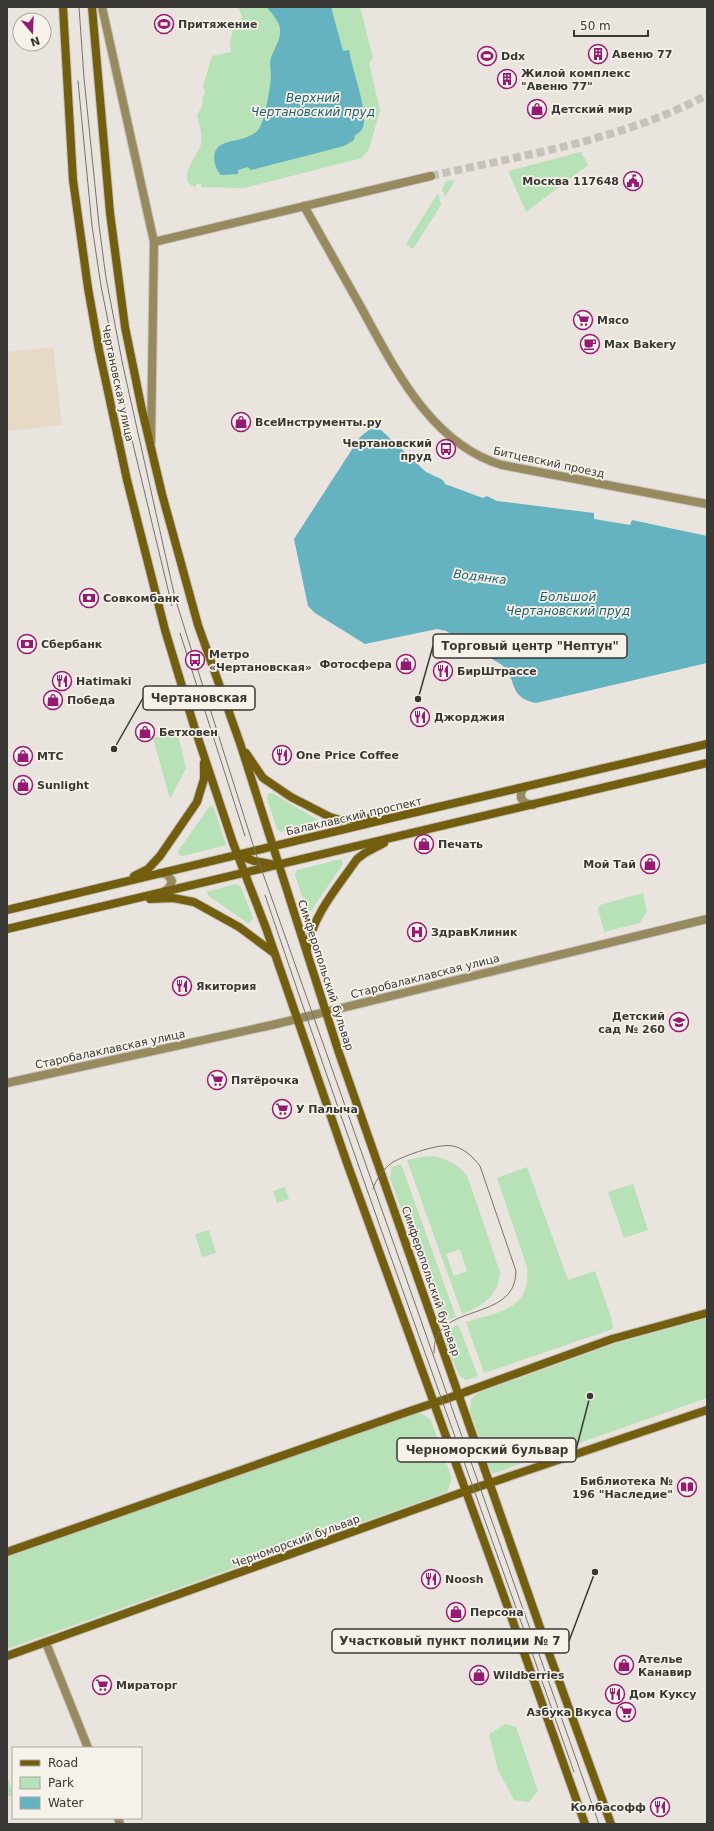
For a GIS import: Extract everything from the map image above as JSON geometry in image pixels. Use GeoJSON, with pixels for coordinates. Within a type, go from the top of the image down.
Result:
{"type":"FeatureCollection","features":[{"type":"Feature","properties":{"kind":"main road","name":"Чертановская улица"},"geometry":{"type":"LineString","coordinates":[[63,7],[74,188],[80,239],[99,350],[127,480],[165,630],[204,754]]}},
{"type":"Feature","properties":{"kind":"main road","name":"Чертановская улица"},"geometry":{"type":"LineString","coordinates":[[92,7],[110,213],[118,284],[125,327],[162,494],[198,625],[240,743]]}},
{"type":"Feature","properties":{"kind":"main road"},"geometry":{"type":"LineString","coordinates":[[240,743],[263,778],[273,786],[330,817],[340,820],[391,818]]}},
{"type":"Feature","properties":{"kind":"main road","name":"Симферопольский бульвар"},"geometry":{"type":"LineString","coordinates":[[240,743],[339,1053],[551,1659],[611,1824]]}},
{"type":"Feature","properties":{"kind":"main road","name":"Балаклавский проспект"},"geometry":{"type":"LineString","coordinates":[[7,910],[707,744]]}},
{"type":"Feature","properties":{"kind":"main road"},"geometry":{"type":"LineString","coordinates":[[204,754],[238,855],[584,1824]]}},
{"type":"Feature","properties":{"kind":"main road"},"geometry":{"type":"LineString","coordinates":[[122,882],[148,869],[160,856],[197,802],[204,779],[204,754]]}},
{"type":"Feature","properties":{"kind":"main road"},"geometry":{"type":"LineString","coordinates":[[7,929],[707,763]]}},
{"type":"Feature","properties":{"kind":"main road"},"geometry":{"type":"LineString","coordinates":[[307,950],[310,932],[320,912],[357,859],[377,846],[411,833]]}},
{"type":"Feature","properties":{"kind":"main road"},"geometry":{"type":"LineString","coordinates":[[245,873],[254,861],[272,847]]}},
{"type":"Feature","properties":{"kind":"main road"},"geometry":{"type":"LineString","coordinates":[[238,855],[254,861],[278,864]]}},
{"type":"Feature","properties":{"kind":"main road"},"geometry":{"type":"LineString","coordinates":[[127,900],[173,898],[194,902],[239,927],[274,953]]}},
{"type":"Feature","properties":{"kind":"main road"},"geometry":{"type":"LineString","coordinates":[[7,1552],[434,1403],[612,1339],[707,1313]]}},
{"type":"Feature","properties":{"kind":"main road","name":"Черноморский бульвар"},"geometry":{"type":"LineString","coordinates":[[7,1656],[466,1491],[707,1410]]}},
{"type":"Feature","properties":{"kind":"street"},"geometry":{"type":"LineString","coordinates":[[102,7],[154,242],[151,449]]}},
{"type":"Feature","properties":{"kind":"street"},"geometry":{"type":"LineString","coordinates":[[154,242],[431,176]]}},
{"type":"Feature","properties":{"kind":"street","name":"Битцевский проезд"},"geometry":{"type":"LineString","coordinates":[[304,206],[403,380],[427,413],[461,446],[489,461],[502,465],[707,504]]}},
{"type":"Feature","properties":{"kind":"street"},"geometry":{"type":"LineString","coordinates":[[525,787],[521,792],[521,798],[525,803],[533,805]]}},
{"type":"Feature","properties":{"kind":"street"},"geometry":{"type":"LineString","coordinates":[[160,873],[167,874],[172,881],[169,888],[163,892]]}},
{"type":"Feature","properties":{"kind":"street","name":"Старобалаклавская улица"},"geometry":{"type":"LineString","coordinates":[[7,1083],[297,1018],[707,919]]}},
{"type":"Feature","properties":{"kind":"street"},"geometry":{"type":"LineString","coordinates":[[46,1642],[88,1747]]}},
{"type":"Feature","properties":{"kind":"shaded area"},"geometry":{"type":"Polygon","coordinates":[[[53,347],[62,425],[7,431],[7,352],[53,347]]]}},
{"type":"Feature","properties":{"kind":"green space"},"geometry":{"type":"Polygon","coordinates":[[[238,7],[360,7],[373,58],[369,63],[380,110],[369,149],[362,158],[244,188],[201,187],[201,184],[197,184],[195,187],[189,183],[187,173],[201,144],[201,133],[197,116],[203,103],[202,97],[205,94],[203,86],[212,56],[231,52],[231,41],[235,22],[241,20],[242,16],[238,7]]]}},
{"type":"Feature","properties":{"kind":"green space"},"geometry":{"type":"Polygon","coordinates":[[[581,152],[588,165],[526,212],[508,171],[581,152]]]}},
{"type":"Feature","properties":{"kind":"green space"},"geometry":{"type":"Polygon","coordinates":[[[455,180],[445,197],[442,189],[446,181],[455,180]]]}},
{"type":"Feature","properties":{"kind":"green space"},"geometry":{"type":"Polygon","coordinates":[[[438,193],[441,205],[413,249],[406,244],[438,193]]]}},
{"type":"Feature","properties":{"kind":"green space"},"geometry":{"type":"Polygon","coordinates":[[[177,731],[186,768],[170,799],[153,738],[177,731]]]}},
{"type":"Feature","properties":{"kind":"green space"},"geometry":{"type":"Polygon","coordinates":[[[269,793],[272,793],[318,820],[318,823],[281,832],[277,829],[267,798],[269,793]]]}},
{"type":"Feature","properties":{"kind":"green space"},"geometry":{"type":"Polygon","coordinates":[[[210,806],[214,808],[226,845],[183,856],[179,855],[178,851],[210,806]]]}},
{"type":"Feature","properties":{"kind":"green space"},"geometry":{"type":"Polygon","coordinates":[[[341,859],[343,864],[311,911],[307,911],[295,875],[297,870],[341,859]]]}},
{"type":"Feature","properties":{"kind":"green space"},"geometry":{"type":"Polygon","coordinates":[[[235,884],[241,887],[253,918],[249,924],[209,896],[206,892],[235,884]]]}},
{"type":"Feature","properties":{"kind":"green space"},"geometry":{"type":"Polygon","coordinates":[[[643,893],[647,911],[640,923],[604,932],[598,908],[600,905],[643,893]]]}},
{"type":"Feature","properties":{"kind":"green space"},"geometry":{"type":"Polygon","coordinates":[[[429,1156],[441,1158],[456,1165],[468,1178],[500,1272],[497,1287],[488,1299],[477,1307],[462,1314],[407,1160],[429,1156]],[[460,1249],[446,1254],[454,1276],[467,1271],[460,1249]]]}},
{"type":"Feature","properties":{"kind":"green space"},"geometry":{"type":"Polygon","coordinates":[[[401,1164],[456,1317],[442,1322],[390,1178],[392,1167],[401,1164]]]}},
{"type":"Feature","properties":{"kind":"green space"},"geometry":{"type":"Polygon","coordinates":[[[527,1167],[568,1280],[595,1271],[611,1317],[613,1329],[484,1373],[466,1322],[490,1315],[511,1306],[519,1300],[524,1292],[527,1281],[527,1267],[497,1178],[527,1167]]]}},
{"type":"Feature","properties":{"kind":"green space"},"geometry":{"type":"Polygon","coordinates":[[[633,1184],[648,1230],[624,1238],[608,1192],[633,1184]]]}},
{"type":"Feature","properties":{"kind":"green space"},"geometry":{"type":"Polygon","coordinates":[[[285,1187],[289,1199],[277,1203],[273,1191],[285,1187]]]}},
{"type":"Feature","properties":{"kind":"green space"},"geometry":{"type":"Polygon","coordinates":[[[209,1230],[216,1253],[202,1257],[195,1234],[209,1230]]]}},
{"type":"Feature","properties":{"kind":"green space"},"geometry":{"type":"Polygon","coordinates":[[[707,1318],[707,1398],[492,1474],[470,1411],[471,1400],[476,1394],[614,1344],[707,1318]]]}},
{"type":"Feature","properties":{"kind":"green space"},"geometry":{"type":"Polygon","coordinates":[[[458,1324],[478,1376],[466,1380],[459,1375],[446,1344],[448,1332],[458,1324]]]}},
{"type":"Feature","properties":{"kind":"green space"},"geometry":{"type":"Polygon","coordinates":[[[415,1412],[424,1415],[431,1420],[452,1479],[447,1492],[7,1649],[7,1557],[415,1412]]]}},
{"type":"Feature","properties":{"kind":"green space"},"geometry":{"type":"Polygon","coordinates":[[[505,1724],[516,1727],[538,1791],[529,1802],[514,1800],[498,1770],[489,1734],[505,1724]]]}},
{"type":"Feature","properties":{"kind":"green space"},"geometry":{"type":"Polygon","coordinates":[[[7,1777],[12,1794],[7,1797],[7,1777]]]}},
{"type":"Feature","properties":{"kind":"water","name":"Верхний Чертановский пруд"},"geometry":{"type":"Polygon","coordinates":[[[267,7],[331,7],[343,51],[349,50],[363,107],[364,125],[360,132],[355,135],[354,140],[344,146],[251,170],[248,167],[238,170],[238,174],[221,175],[217,170],[215,163],[214,156],[216,150],[219,146],[253,134],[261,126],[265,113],[271,77],[270,62],[280,34],[279,24],[267,7]]]}},
{"type":"Feature","properties":{"kind":"water","name":"Большой Чертановский пруд"},"geometry":{"type":"Polygon","coordinates":[[[370,429],[381,430],[426,472],[443,480],[445,484],[483,498],[487,496],[497,501],[594,513],[594,519],[630,525],[632,520],[707,536],[707,663],[536,703],[527,700],[517,692],[507,670],[502,665],[446,631],[437,629],[365,644],[315,613],[308,606],[294,539],[360,437],[370,429]]]}},
{"type":"Feature","properties":{"kind":"tunnel"},"geometry":{"type":"LineString","coordinates":[[431,176],[537,153],[607,135],[675,111],[707,95]]}},
{"type":"Feature","properties":{"kind":"tram line"},"geometry":{"type":"LineString","coordinates":[[79,7],[84,78],[106,278],[123,366],[175,598],[255,851],[599,1824]]}},
{"type":"Feature","properties":{"kind":"tram line"},"geometry":{"type":"LineString","coordinates":[[78,81],[92,226],[101,286],[132,440],[172,606]]}},
{"type":"Feature","properties":{"kind":"tram line"},"geometry":{"type":"LineString","coordinates":[[180,633],[245,836]]}},
{"type":"Feature","properties":{"kind":"tram line"},"geometry":{"type":"LineString","coordinates":[[265,895],[379,1225],[574,1772]]}},
{"type":"Feature","properties":{"kind":"tram line"},"geometry":{"type":"LineString","coordinates":[[373,1189],[376,1181],[386,1167],[393,1162],[414,1153],[440,1146],[457,1147],[468,1153],[480,1166],[516,1271],[512,1288],[503,1299],[489,1307],[459,1318],[446,1325],[437,1336],[434,1353]]}},
{"type":"Feature","properties":{"kind":"place","name":"Притяжение"},"geometry":{"type":"Point","coordinates":[164,24]}},
{"type":"Feature","properties":{"kind":"place","name":"Авеню 77"},"geometry":{"type":"Point","coordinates":[598,54]}},
{"type":"Feature","properties":{"kind":"place","name":"Ddx"},"geometry":{"type":"Point","coordinates":[487,56]}},
{"type":"Feature","properties":{"kind":"place","name":"Жилой комплекс \"Авеню 77\""},"geometry":{"type":"Point","coordinates":[507,79]}},
{"type":"Feature","properties":{"kind":"place","name":"Детский мир"},"geometry":{"type":"Point","coordinates":[537,109]}},
{"type":"Feature","properties":{"kind":"place","name":"Москва 117648"},"geometry":{"type":"Point","coordinates":[633,181]}},
{"type":"Feature","properties":{"kind":"place","name":"Мясо"},"geometry":{"type":"Point","coordinates":[583,320]}},
{"type":"Feature","properties":{"kind":"place","name":"Max Bakery"},"geometry":{"type":"Point","coordinates":[590,344]}},
{"type":"Feature","properties":{"kind":"place","name":"ВсеИнструменты.ру"},"geometry":{"type":"Point","coordinates":[241,422]}},
{"type":"Feature","properties":{"kind":"place","name":"Чертановский пруд"},"geometry":{"type":"Point","coordinates":[446,449]}},
{"type":"Feature","properties":{"kind":"place","name":"Совкомбанк"},"geometry":{"type":"Point","coordinates":[89,598]}},
{"type":"Feature","properties":{"kind":"place","name":"Сбербанк"},"geometry":{"type":"Point","coordinates":[27,644]}},
{"type":"Feature","properties":{"kind":"place","name":"Метро «Чертановская»"},"geometry":{"type":"Point","coordinates":[195,660]}},
{"type":"Feature","properties":{"kind":"place","name":"Фотосфера"},"geometry":{"type":"Point","coordinates":[406,664]}},
{"type":"Feature","properties":{"kind":"place","name":"БирШтрассе"},"geometry":{"type":"Point","coordinates":[443,671]}},
{"type":"Feature","properties":{"kind":"place","name":"Hatimaki"},"geometry":{"type":"Point","coordinates":[62,681]}},
{"type":"Feature","properties":{"kind":"place","name":"Торговый центр \"Нептун\""},"geometry":{"type":"Point","coordinates":[418,699]}},
{"type":"Feature","properties":{"kind":"place","name":"Победа"},"geometry":{"type":"Point","coordinates":[53,700]}},
{"type":"Feature","properties":{"kind":"place","name":"Джорджия"},"geometry":{"type":"Point","coordinates":[420,717]}},
{"type":"Feature","properties":{"kind":"place","name":"Бетховен"},"geometry":{"type":"Point","coordinates":[145,732]}},
{"type":"Feature","properties":{"kind":"place","name":"Чертановская"},"geometry":{"type":"Point","coordinates":[114,749]}},
{"type":"Feature","properties":{"kind":"place","name":"One Price Coffee"},"geometry":{"type":"Point","coordinates":[282,755]}},
{"type":"Feature","properties":{"kind":"place","name":"МТС"},"geometry":{"type":"Point","coordinates":[23,756]}},
{"type":"Feature","properties":{"kind":"place","name":"Sunlight"},"geometry":{"type":"Point","coordinates":[23,785]}},
{"type":"Feature","properties":{"kind":"place","name":"Печать"},"geometry":{"type":"Point","coordinates":[424,844]}},
{"type":"Feature","properties":{"kind":"place","name":"Мой Тай"},"geometry":{"type":"Point","coordinates":[650,864]}},
{"type":"Feature","properties":{"kind":"place","name":"ЗдравКлиник"},"geometry":{"type":"Point","coordinates":[417,932]}},
{"type":"Feature","properties":{"kind":"place","name":"Якитория"},"geometry":{"type":"Point","coordinates":[182,986]}},
{"type":"Feature","properties":{"kind":"place","name":"Детский сад № 260"},"geometry":{"type":"Point","coordinates":[679,1022]}},
{"type":"Feature","properties":{"kind":"place","name":"Пятёрочка"},"geometry":{"type":"Point","coordinates":[217,1080]}},
{"type":"Feature","properties":{"kind":"place","name":"У Палыча"},"geometry":{"type":"Point","coordinates":[282,1109]}},
{"type":"Feature","properties":{"kind":"place","name":"Черноморский бульвар"},"geometry":{"type":"Point","coordinates":[590,1396]}},
{"type":"Feature","properties":{"kind":"place","name":"Библиотека № 196 \"Наследие\""},"geometry":{"type":"Point","coordinates":[687,1487]}},
{"type":"Feature","properties":{"kind":"place","name":"Участковый пункт полиции № 7"},"geometry":{"type":"Point","coordinates":[595,1572]}},
{"type":"Feature","properties":{"kind":"place","name":"Noosh"},"geometry":{"type":"Point","coordinates":[431,1579]}},
{"type":"Feature","properties":{"kind":"place","name":"Персона"},"geometry":{"type":"Point","coordinates":[456,1612]}},
{"type":"Feature","properties":{"kind":"place","name":"Ателье Канавир"},"geometry":{"type":"Point","coordinates":[624,1665]}},
{"type":"Feature","properties":{"kind":"place","name":"Wildberries"},"geometry":{"type":"Point","coordinates":[479,1675]}},
{"type":"Feature","properties":{"kind":"place","name":"Мираторг"},"geometry":{"type":"Point","coordinates":[102,1685]}},
{"type":"Feature","properties":{"kind":"place","name":"Дом Куксу"},"geometry":{"type":"Point","coordinates":[615,1694]}},
{"type":"Feature","properties":{"kind":"place","name":"Азбука Вкуса"},"geometry":{"type":"Point","coordinates":[626,1712]}},
{"type":"Feature","properties":{"kind":"place","name":"Колбасофф"},"geometry":{"type":"Point","coordinates":[660,1807]}},
{"type":"Feature","properties":{"kind":"water label","name":"Водянка"},"geometry":{"type":"Point","coordinates":[480,577]}}]}
